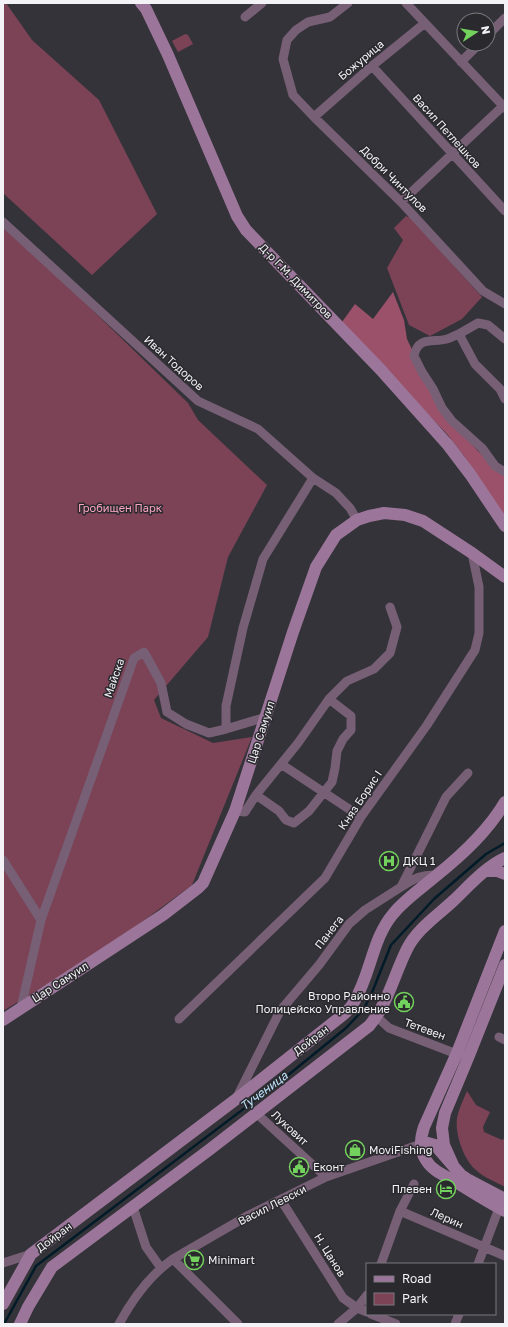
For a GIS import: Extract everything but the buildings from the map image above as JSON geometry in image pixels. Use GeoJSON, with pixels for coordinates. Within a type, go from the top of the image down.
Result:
{"type":"FeatureCollection","features":[{"type":"Feature","properties":{"kind":"street"},"geometry":{"type":"LineString","coordinates":[[245,17],[262,3]]}},
{"type":"Feature","properties":{"kind":"street","name":"Добри Чинтулов"},"geometry":{"type":"LineString","coordinates":[[348,3],[330,17],[308,22],[296,30],[287,40],[283,59],[293,95],[401,202],[483,292],[505,304]]}},
{"type":"Feature","properties":{"kind":"street"},"geometry":{"type":"LineString","coordinates":[[401,202],[504,107],[406,3]]}},
{"type":"Feature","properties":{"kind":"street","name":"Д-р Г.М. Димитров"},"geometry":{"type":"LineString","coordinates":[[147,5],[237,216],[243,225],[380,369],[448,445],[470,474],[505,526]]}},
{"type":"Feature","properties":{"kind":"street"},"geometry":{"type":"LineString","coordinates":[[496,27],[505,18]]}},
{"type":"Feature","properties":{"kind":"street","name":"Божурица"},"geometry":{"type":"LineString","coordinates":[[314,117],[372,66],[425,24]]}},
{"type":"Feature","properties":{"kind":"street"},"geometry":{"type":"LineString","coordinates":[[461,62],[471,52]]}},
{"type":"Feature","properties":{"kind":"street","name":"Васил Петлешков"},"geometry":{"type":"LineString","coordinates":[[372,66],[452,155],[505,211]]}},
{"type":"Feature","properties":{"kind":"street","name":"Иван Тодоров"},"geometry":{"type":"LineString","coordinates":[[3,222],[198,401],[258,429],[313,478],[336,493],[350,508],[357,520]]}},
{"type":"Feature","properties":{"kind":"street"},"geometry":{"type":"LineString","coordinates":[[505,339],[488,325],[478,323],[448,339],[422,342],[415,350],[414,356],[442,408],[452,421],[482,448],[495,466],[505,472]]}},
{"type":"Feature","properties":{"kind":"street"},"geometry":{"type":"LineString","coordinates":[[459,334],[475,364],[500,389],[505,399]]}},
{"type":"Feature","properties":{"kind":"street"},"geometry":{"type":"LineString","coordinates":[[266,717],[226,729],[226,706],[243,628],[263,560],[313,478]]}},
{"type":"Feature","properties":{"kind":"street","name":"Цар Самуил"},"geometry":{"type":"LineString","coordinates":[[3,1020],[163,915],[203,883],[235,811],[316,566],[336,535],[357,520],[369,516],[384,513],[405,515],[423,522],[472,553],[505,577]]}},
{"type":"Feature","properties":{"kind":"street","name":"Княз Борис I"},"geometry":{"type":"LineString","coordinates":[[179,1019],[325,878],[361,816],[426,725],[475,650],[479,633],[479,587],[472,553]]}},
{"type":"Feature","properties":{"kind":"street"},"geometry":{"type":"LineString","coordinates":[[235,811],[245,812],[256,795],[298,744],[329,699],[346,681],[374,669],[390,653],[397,627],[390,607]]}},
{"type":"Feature","properties":{"kind":"street","name":"Майска"},"geometry":{"type":"LineString","coordinates":[[22,1008],[42,920],[134,658],[144,652],[161,683],[167,712],[186,724],[209,733],[226,729]]}},
{"type":"Feature","properties":{"kind":"street"},"geometry":{"type":"LineString","coordinates":[[256,795],[279,811],[286,820],[294,823],[309,811],[323,791],[332,782],[337,751],[343,739],[351,730],[351,716],[329,699]]}},
{"type":"Feature","properties":{"kind":"street"},"geometry":{"type":"LineString","coordinates":[[281,764],[361,816]]}},
{"type":"Feature","properties":{"kind":"street","name":"Панега"},"geometry":{"type":"LineString","coordinates":[[236,1100],[280,1011],[319,965],[349,924],[365,910],[400,887],[446,797],[468,773]]}},
{"type":"Feature","properties":{"kind":"street","name":"Дойран"},"geometry":{"type":"LineString","coordinates":[[3,1304],[31,1254],[236,1100],[344,1014],[354,1003],[385,924],[394,912],[486,830],[505,802]]}},
{"type":"Feature","properties":{"kind":"street","name":"Дойран"},"geometry":{"type":"LineString","coordinates":[[20,1324],[28,1307],[52,1267],[133,1207],[369,1026],[377,1017],[412,940],[430,921],[485,871],[505,858]]}},
{"type":"Feature","properties":{"kind":"street"},"geometry":{"type":"LineString","coordinates":[[3,860],[42,920]]}},
{"type":"Feature","properties":{"kind":"street"},"geometry":{"type":"LineString","coordinates":[[485,871],[497,871],[505,874]]}},
{"type":"Feature","properties":{"kind":"street"},"geometry":{"type":"LineString","coordinates":[[400,887],[419,876],[429,874],[437,875]]}},
{"type":"Feature","properties":{"kind":"street"},"geometry":{"type":"LineString","coordinates":[[503,1206],[436,1170],[426,1161],[420,1144],[424,1128],[457,1053],[505,931]]}},
{"type":"Feature","properties":{"kind":"street"},"geometry":{"type":"LineString","coordinates":[[453,1165],[444,1145],[442,1128],[443,1120],[505,965]]}},
{"type":"Feature","properties":{"kind":"street","name":"Тетевен"},"geometry":{"type":"LineString","coordinates":[[377,1017],[389,1028],[468,1058]]}},
{"type":"Feature","properties":{"kind":"street","name":"Луковит"},"geometry":{"type":"LineString","coordinates":[[256,1113],[326,1177]]}},
{"type":"Feature","properties":{"kind":"street"},"geometry":{"type":"LineString","coordinates":[[420,1144],[428,1143],[435,1145],[461,1175],[503,1206]]}},
{"type":"Feature","properties":{"kind":"street","name":"Васил Левски"},"geometry":{"type":"LineString","coordinates":[[118,1324],[130,1304],[161,1268],[173,1259],[249,1215],[326,1177],[420,1144]]}},
{"type":"Feature","properties":{"kind":"street"},"geometry":{"type":"LineString","coordinates":[[381,1263],[400,1211],[414,1184]]}},
{"type":"Feature","properties":{"kind":"street","name":"Н. Цанов"},"geometry":{"type":"LineString","coordinates":[[281,1200],[343,1298],[357,1308],[366,1312]]}},
{"type":"Feature","properties":{"kind":"street"},"geometry":{"type":"LineString","coordinates":[[478,1263],[503,1206]]}},
{"type":"Feature","properties":{"kind":"street"},"geometry":{"type":"LineString","coordinates":[[133,1207],[146,1247],[161,1268]]}},
{"type":"Feature","properties":{"kind":"street","name":"Лерин"},"geometry":{"type":"LineString","coordinates":[[400,1211],[505,1256]]}},
{"type":"Feature","properties":{"kind":"street"},"geometry":{"type":"LineString","coordinates":[[3,1263],[31,1254]]}},
{"type":"Feature","properties":{"kind":"street"},"geometry":{"type":"LineString","coordinates":[[173,1259],[238,1324]]}},
{"type":"Feature","properties":{"kind":"street"},"geometry":{"type":"LineString","coordinates":[[338,1324],[357,1308],[366,1296]]}},
{"type":"Feature","properties":{"kind":"street"},"geometry":{"type":"LineString","coordinates":[[374,1315],[396,1324]]}},
{"type":"Feature","properties":{"kind":"green space"},"geometry":{"type":"Polygon","coordinates":[[[3,3],[6,3],[32,40],[99,100],[157,214],[92,275],[3,193],[3,3]]]}},
{"type":"Feature","properties":{"kind":"green space"},"geometry":{"type":"Polygon","coordinates":[[[185,34],[188,35],[193,44],[178,52],[172,41],[185,34]]]}},
{"type":"Feature","properties":{"kind":"green space"},"geometry":{"type":"Polygon","coordinates":[[[406,216],[412,219],[482,297],[462,319],[430,336],[409,325],[387,268],[403,240],[394,228],[406,216]]]}},
{"type":"Feature","properties":{"kind":"green space","name":"Гробищен Парк"},"geometry":{"type":"Polygon","coordinates":[[[3,227],[44,263],[188,403],[198,420],[267,485],[228,557],[208,637],[154,700],[161,718],[213,743],[252,737],[192,885],[135,927],[59,977],[3,1011],[3,227]]]}},
{"type":"Feature","properties":{"kind":"green space"},"geometry":{"type":"Polygon","coordinates":[[[467,1091],[476,1105],[490,1112],[483,1127],[484,1132],[502,1140],[505,1138],[505,1187],[479,1173],[471,1165],[463,1152],[458,1136],[457,1121],[460,1108],[467,1091]]]}},
{"type":"Feature","properties":{"kind":"shaded area"},"geometry":{"type":"Polygon","coordinates":[[[393,292],[404,320],[407,339],[445,416],[479,452],[505,475],[505,518],[464,456],[447,434],[342,322],[355,304],[373,319],[393,292]]]}},
{"type":"Feature","properties":{"kind":"waterway","name":"Тученица"},"geometry":{"type":"LineString","coordinates":[[4,1324],[36,1266],[287,1076],[346,1028],[364,1009],[391,945],[434,899],[486,854],[505,843]]}},
{"type":"Feature","properties":{"kind":"place","name":"ДКЦ 1"},"geometry":{"type":"Point","coordinates":[389,861]}},
{"type":"Feature","properties":{"kind":"place","name":"Второ Районно Полицейско Управление"},"geometry":{"type":"Point","coordinates":[404,1002]}},
{"type":"Feature","properties":{"kind":"place","name":"MoviFishing"},"geometry":{"type":"Point","coordinates":[355,1150]}},
{"type":"Feature","properties":{"kind":"place","name":"Еконт"},"geometry":{"type":"Point","coordinates":[299,1167]}},
{"type":"Feature","properties":{"kind":"place","name":"Плевен"},"geometry":{"type":"Point","coordinates":[446,1189]}},
{"type":"Feature","properties":{"kind":"place","name":"Minimart"},"geometry":{"type":"Point","coordinates":[194,1260]}}]}
